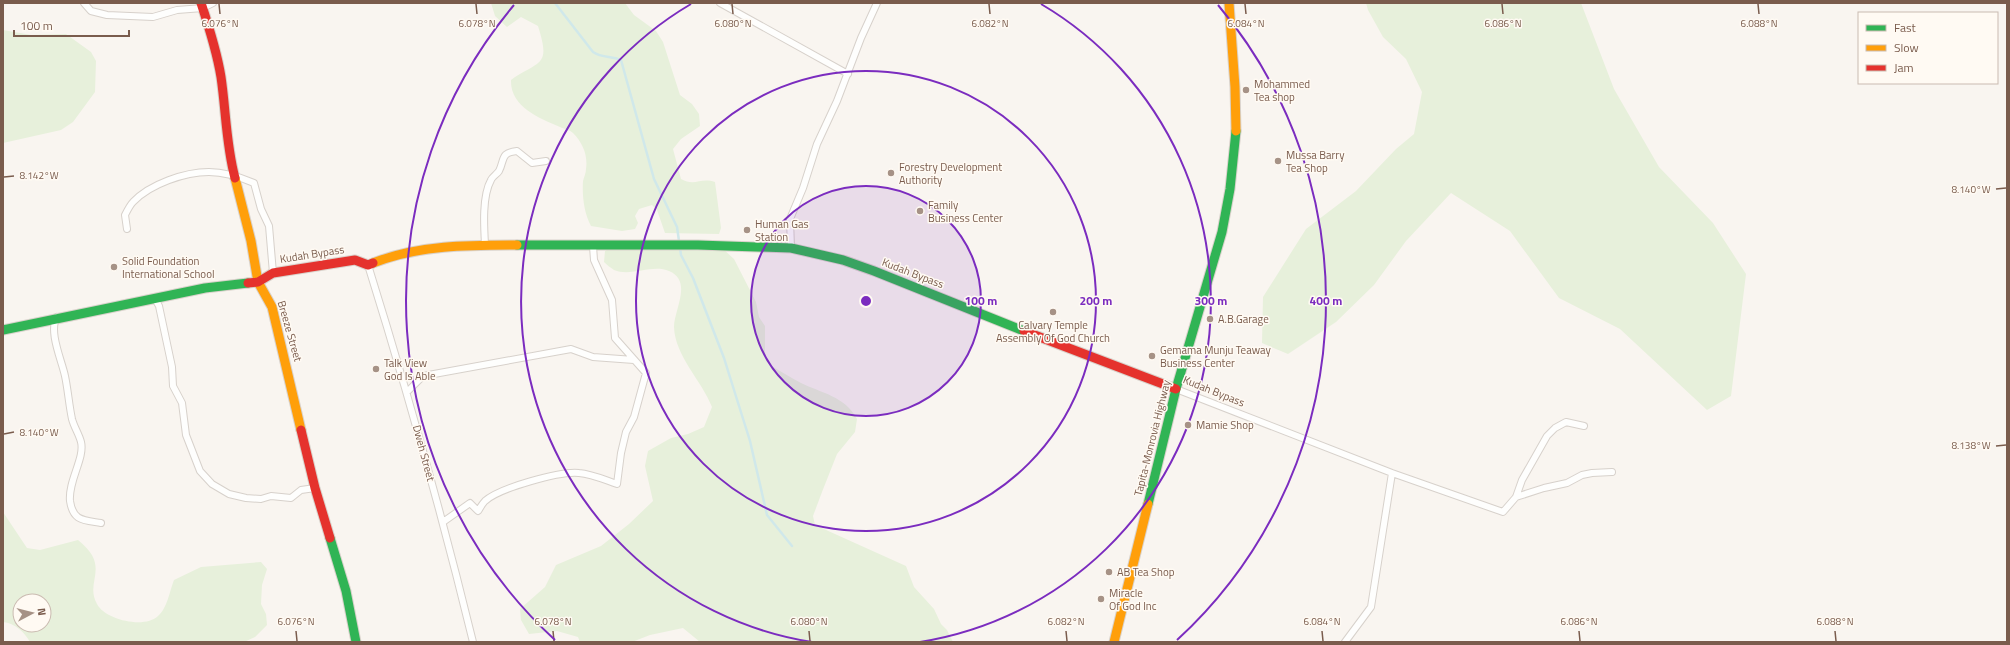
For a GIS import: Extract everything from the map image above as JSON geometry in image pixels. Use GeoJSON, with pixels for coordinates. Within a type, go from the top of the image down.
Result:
{"type":"FeatureCollection","features":[{"type":"Feature","properties":{"kind":"main road","name":"Tapita-Monrovia Highway"},"geometry":{"type":"LineString","coordinates":[[1114,642],[1176,389],[1222,232],[1230,189],[1236,132],[1230,3]]}},
{"type":"Feature","properties":{"kind":"main road","name":"Breeze Street"},"geometry":{"type":"LineString","coordinates":[[202,5],[213,39],[221,77],[226,127],[234,176],[251,241],[258,282],[272,307],[315,488],[327,523],[334,554],[346,591],[356,642]]}},
{"type":"Feature","properties":{"kind":"main road","name":"Kudah Bypass"},"geometry":{"type":"LineString","coordinates":[[3,330],[57,317],[205,288],[258,282],[273,273],[355,260],[368,265],[395,254],[485,244],[593,246],[682,245],[791,248],[843,260],[874,271],[1072,351],[1176,389]]}},
{"type":"Feature","properties":{"kind":"street"},"geometry":{"type":"LineString","coordinates":[[84,3],[91,11],[107,16],[153,17],[177,10],[213,3]]}},
{"type":"Feature","properties":{"kind":"street"},"geometry":{"type":"LineString","coordinates":[[720,3],[848,74]]}},
{"type":"Feature","properties":{"kind":"street"},"geometry":{"type":"LineString","coordinates":[[791,248],[790,219],[803,188],[817,144],[837,102],[861,38],[877,3]]}},
{"type":"Feature","properties":{"kind":"street"},"geometry":{"type":"LineString","coordinates":[[485,244],[484,218],[486,197],[490,180],[499,170],[501,159],[509,152],[517,151],[532,163],[546,161]]}},
{"type":"Feature","properties":{"kind":"street"},"geometry":{"type":"LineString","coordinates":[[127,229],[125,215],[133,202],[161,184],[187,176],[209,172],[234,176],[254,183],[261,209],[269,226],[273,273]]}},
{"type":"Feature","properties":{"kind":"street"},"geometry":{"type":"LineString","coordinates":[[443,522],[470,503],[478,511],[485,501],[501,492],[560,474],[578,473],[617,484],[621,453],[626,432],[634,417],[646,373],[615,338],[612,300],[594,260],[593,246]]}},
{"type":"Feature","properties":{"kind":"street","name":"Dweh Street"},"geometry":{"type":"LineString","coordinates":[[368,265],[408,391],[473,642]]}},
{"type":"Feature","properties":{"kind":"street"},"geometry":{"type":"LineString","coordinates":[[155,299],[159,306],[172,367],[173,386],[182,403],[186,435],[200,471],[212,484],[229,494],[246,498],[260,499],[271,496],[290,498],[301,490],[315,488]]}},
{"type":"Feature","properties":{"kind":"street"},"geometry":{"type":"LineString","coordinates":[[57,317],[55,320],[54,332],[56,345],[65,374],[72,419],[81,443],[81,451],[68,493],[70,509],[75,516],[83,520],[101,523]]}},
{"type":"Feature","properties":{"kind":"street"},"geometry":{"type":"LineString","coordinates":[[408,391],[423,376],[571,349],[593,358],[634,360]]}},
{"type":"Feature","properties":{"kind":"street","name":"Kudah Bypass"},"geometry":{"type":"LineString","coordinates":[[1176,389],[1392,473],[1503,512],[1516,497]]}},
{"type":"Feature","properties":{"kind":"street"},"geometry":{"type":"LineString","coordinates":[[1516,497],[1522,480],[1547,436],[1555,428],[1566,422],[1584,426]]}},
{"type":"Feature","properties":{"kind":"street"},"geometry":{"type":"LineString","coordinates":[[1516,497],[1544,488],[1567,483],[1582,475],[1612,472]]}},
{"type":"Feature","properties":{"kind":"street"},"geometry":{"type":"LineString","coordinates":[[1345,642],[1371,607],[1392,473]]}},
{"type":"Feature","properties":{"kind":"green space"},"geometry":{"type":"Polygon","coordinates":[[[491,3],[625,3],[634,15],[656,31],[663,42],[680,95],[692,104],[699,114],[700,126],[681,139],[673,149],[681,179],[690,182],[715,182],[721,228],[719,234],[665,233],[657,210],[652,205],[639,209],[635,216],[638,223],[635,229],[622,231],[591,226],[585,210],[583,198],[583,181],[586,170],[586,159],[580,141],[570,131],[543,120],[527,110],[515,97],[512,89],[511,80],[536,65],[543,56],[542,39],[538,26],[521,17],[507,27],[495,16],[491,3]]]}},
{"type":"Feature","properties":{"kind":"green space"},"geometry":{"type":"Polygon","coordinates":[[[1366,3],[1581,3],[1614,89],[1659,167],[1713,223],[1746,274],[1731,396],[1707,410],[1620,329],[1559,298],[1510,231],[1451,193],[1406,241],[1374,285],[1336,322],[1288,354],[1262,343],[1263,297],[1306,229],[1356,191],[1396,149],[1414,134],[1422,92],[1406,59],[1383,37],[1368,10],[1366,3]]]}},
{"type":"Feature","properties":{"kind":"green space"},"geometry":{"type":"Polygon","coordinates":[[[3,30],[31,35],[66,34],[91,52],[96,61],[95,92],[73,122],[61,130],[3,143],[3,30]]]}},
{"type":"Feature","properties":{"kind":"green space"},"geometry":{"type":"Polygon","coordinates":[[[614,246],[722,248],[734,259],[756,302],[759,317],[765,326],[765,352],[768,364],[801,383],[839,400],[852,411],[857,419],[855,432],[837,454],[813,516],[815,525],[906,566],[914,587],[934,609],[941,624],[947,630],[953,642],[700,642],[683,628],[650,635],[632,642],[580,642],[578,637],[557,631],[529,634],[521,620],[520,609],[545,587],[556,565],[601,546],[629,524],[653,501],[645,466],[648,451],[671,438],[688,434],[704,427],[712,407],[708,397],[684,358],[676,338],[674,327],[681,289],[680,282],[676,276],[669,271],[662,269],[649,269],[634,272],[621,272],[614,270],[604,262],[605,251],[614,246]]]}},
{"type":"Feature","properties":{"kind":"green space"},"geometry":{"type":"Polygon","coordinates":[[[3,512],[27,548],[40,550],[78,540],[88,550],[96,566],[93,588],[97,604],[101,610],[116,618],[126,621],[144,622],[152,620],[158,616],[164,609],[174,580],[201,567],[261,562],[267,569],[262,585],[261,604],[266,614],[267,625],[255,637],[244,642],[30,642],[23,633],[52,633],[52,593],[12,593],[12,625],[3,622],[3,512]]]}},
{"type":"Feature","properties":{"kind":"waterway"},"geometry":{"type":"LineString","coordinates":[[555,3],[593,52],[621,60],[654,179],[677,227],[681,255],[693,278],[724,358],[750,441],[767,515],[792,546]]}},
{"type":"Feature","properties":{"kind":"traffic: fast"},"geometry":{"type":"LineString","coordinates":[[1148,504],[1176,389],[1222,232],[1230,189],[1236,131]]}},
{"type":"Feature","properties":{"kind":"traffic: fast"},"geometry":{"type":"LineString","coordinates":[[517,245],[698,245],[791,248],[843,260],[874,271],[1024,331]]}},
{"type":"Feature","properties":{"kind":"traffic: fast"},"geometry":{"type":"LineString","coordinates":[[3,330],[205,288],[248,283]]}},
{"type":"Feature","properties":{"kind":"traffic: fast"},"geometry":{"type":"LineString","coordinates":[[330,538],[346,591],[356,642]]}},
{"type":"Feature","properties":{"kind":"traffic: slow"},"geometry":{"type":"LineString","coordinates":[[1229,3],[1235,87],[1236,131]]}},
{"type":"Feature","properties":{"kind":"traffic: slow"},"geometry":{"type":"LineString","coordinates":[[235,178],[251,241],[258,282],[272,307],[301,430]]}},
{"type":"Feature","properties":{"kind":"traffic: slow"},"geometry":{"type":"LineString","coordinates":[[373,263],[390,257],[426,249],[481,245],[517,245]]}},
{"type":"Feature","properties":{"kind":"traffic: slow"},"geometry":{"type":"LineString","coordinates":[[1114,642],[1148,504]]}},
{"type":"Feature","properties":{"kind":"traffic: jam"},"geometry":{"type":"LineString","coordinates":[[201,3],[219,68],[223,90],[226,128],[235,178]]}},
{"type":"Feature","properties":{"kind":"traffic: jam"},"geometry":{"type":"LineString","coordinates":[[248,283],[258,282],[273,273],[355,260],[368,265],[373,263]]}},
{"type":"Feature","properties":{"kind":"traffic: jam"},"geometry":{"type":"LineString","coordinates":[[1024,331],[1176,389]]}},
{"type":"Feature","properties":{"kind":"traffic: jam"},"geometry":{"type":"LineString","coordinates":[[301,430],[315,488],[330,538]]}},
{"type":"Feature","properties":{"kind":"place","name":"Mohammed Tea shop"},"geometry":{"type":"Point","coordinates":[1246,90]}},
{"type":"Feature","properties":{"kind":"place","name":"Mussa Barry Tea Shop"},"geometry":{"type":"Point","coordinates":[1278,161]}},
{"type":"Feature","properties":{"kind":"place","name":"Forestry Development Authority"},"geometry":{"type":"Point","coordinates":[891,173]}},
{"type":"Feature","properties":{"kind":"place","name":"Family Business Center"},"geometry":{"type":"Point","coordinates":[920,211]}},
{"type":"Feature","properties":{"kind":"place","name":"Human Gas Station"},"geometry":{"type":"Point","coordinates":[747,230]}},
{"type":"Feature","properties":{"kind":"place","name":"Solid Foundation International School"},"geometry":{"type":"Point","coordinates":[114,267]}},
{"type":"Feature","properties":{"kind":"place","name":"Calvary Temple Assembly Of God Church"},"geometry":{"type":"Point","coordinates":[1053,312]}},
{"type":"Feature","properties":{"kind":"place","name":"A.B.Garage"},"geometry":{"type":"Point","coordinates":[1210,319]}},
{"type":"Feature","properties":{"kind":"place","name":"Gemama Munju Teaway Business Center"},"geometry":{"type":"Point","coordinates":[1152,356]}},
{"type":"Feature","properties":{"kind":"place","name":"Talk View God Is Able"},"geometry":{"type":"Point","coordinates":[376,369]}},
{"type":"Feature","properties":{"kind":"place","name":"Mamie Shop"},"geometry":{"type":"Point","coordinates":[1188,425]}},
{"type":"Feature","properties":{"kind":"place","name":"AB Tea Shop"},"geometry":{"type":"Point","coordinates":[1109,572]}},
{"type":"Feature","properties":{"kind":"place","name":"Miracle Of God Inc"},"geometry":{"type":"Point","coordinates":[1101,599]}}]}
